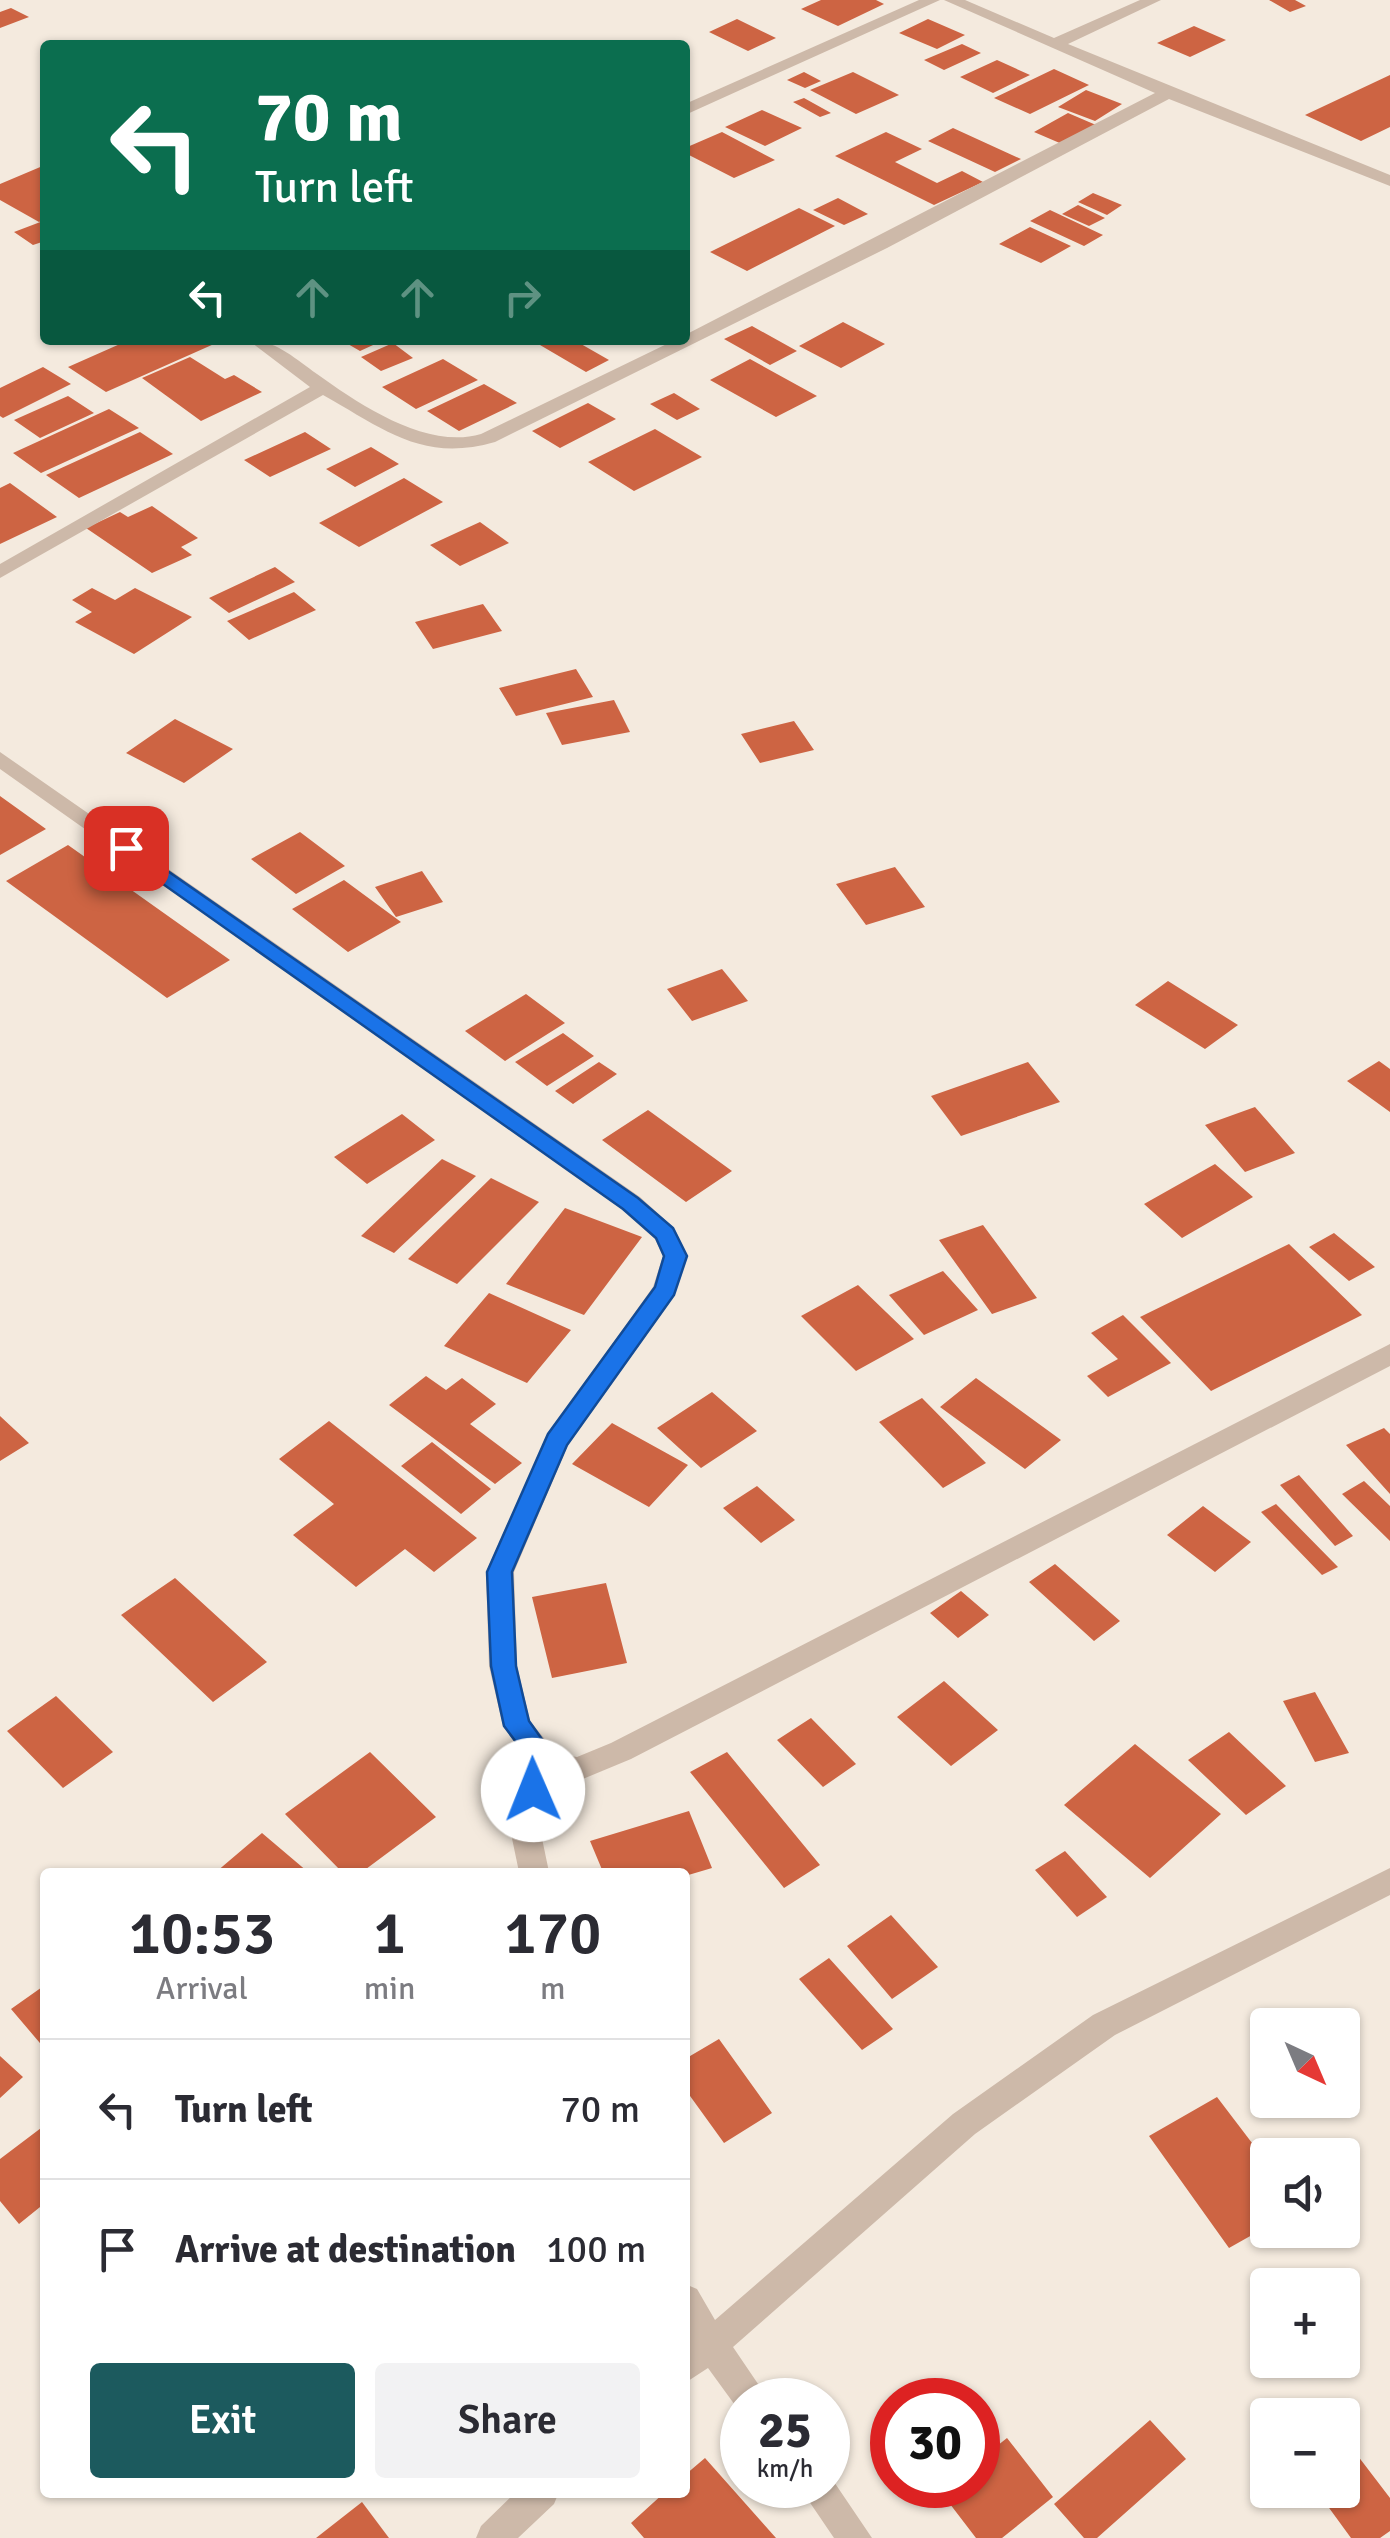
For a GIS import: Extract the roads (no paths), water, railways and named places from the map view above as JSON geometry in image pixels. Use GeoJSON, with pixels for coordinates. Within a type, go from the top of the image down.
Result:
{"type":"FeatureCollection","features":[{"type":"Feature","properties":{"kind":"street"},"geometry":{"type":"LineString","coordinates":[[690,108],[932,0]]}},
{"type":"Feature","properties":{"kind":"street"},"geometry":{"type":"LineString","coordinates":[[952,0],[1168,93],[1390,181]]}},
{"type":"Feature","properties":{"kind":"street"},"geometry":{"type":"LineString","coordinates":[[1054,44],[1153,0]]}},
{"type":"Feature","properties":{"kind":"street"},"geometry":{"type":"LineString","coordinates":[[690,338],[881,244],[1168,93]]}},
{"type":"Feature","properties":{"kind":"street"},"geometry":{"type":"LineString","coordinates":[[263,345],[323,387],[416,439],[462,446],[488,438],[676,345]]}},
{"type":"Feature","properties":{"kind":"street"},"geometry":{"type":"LineString","coordinates":[[0,572],[323,387]]}},
{"type":"Feature","properties":{"kind":"street"},"geometry":{"type":"LineString","coordinates":[[0,759],[598,1180],[665,1234],[676,1256],[666,1289],[557,1441],[500,1572],[503,1666],[517,1726],[541,1756],[558,1766],[578,1769],[620,1750],[1390,1354]]}},
{"type":"Feature","properties":{"kind":"street"},"geometry":{"type":"LineString","coordinates":[[533,1868],[524,1824],[541,1756]]}},
{"type":"Feature","properties":{"kind":"street"},"geometry":{"type":"LineString","coordinates":[[690,2364],[964,2124],[1104,2024],[1390,1881]]}},
{"type":"Feature","properties":{"kind":"street"},"geometry":{"type":"LineString","coordinates":[[690,2309],[736,2378]]}},
{"type":"Feature","properties":{"kind":"street"},"geometry":{"type":"LineString","coordinates":[[493,2538],[536,2498]]}},
{"type":"Feature","properties":{"kind":"street"},"geometry":{"type":"LineString","coordinates":[[833,2508],[855,2538]]}}]}
